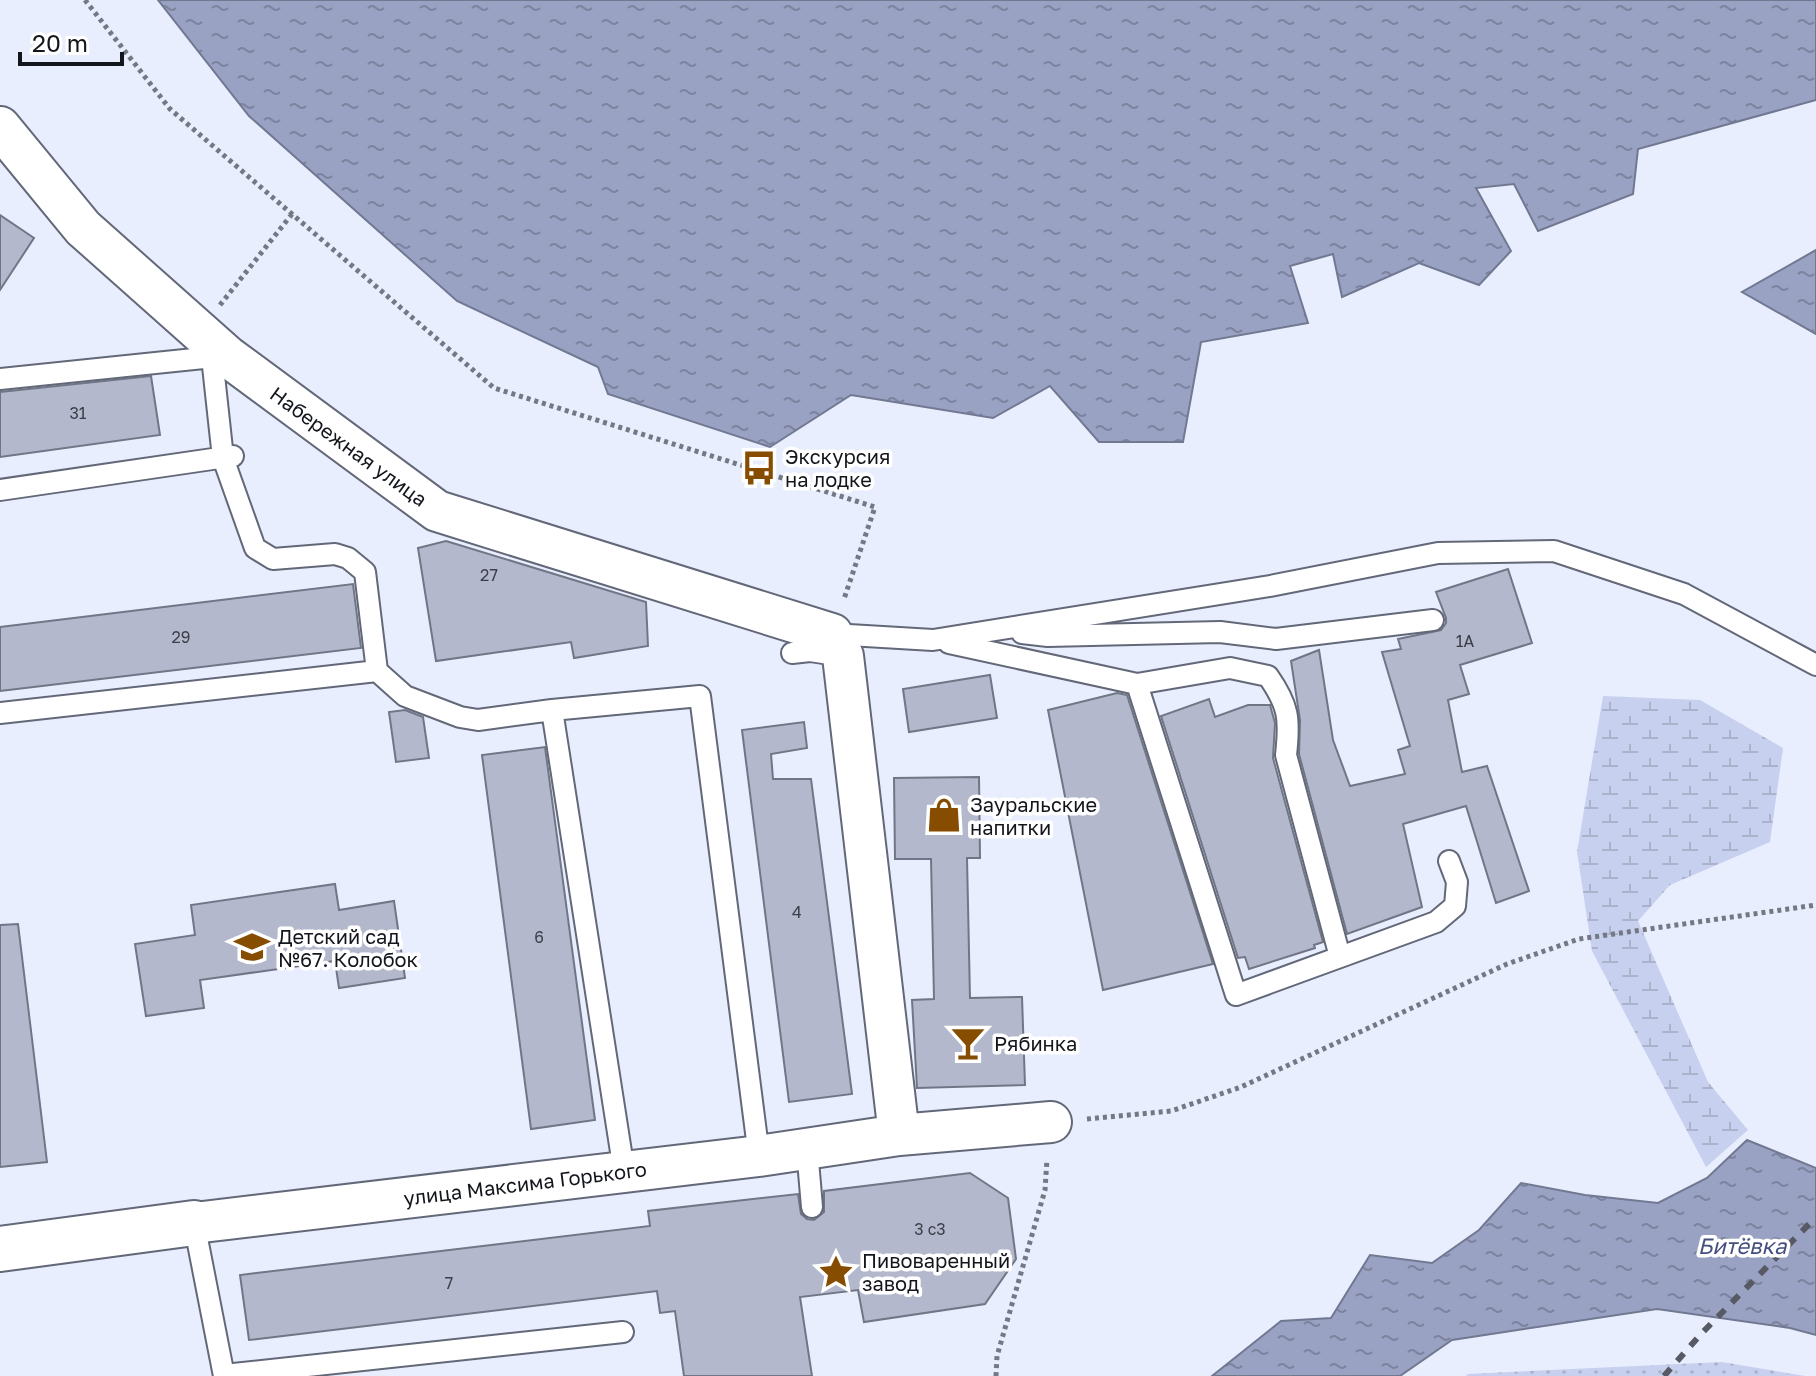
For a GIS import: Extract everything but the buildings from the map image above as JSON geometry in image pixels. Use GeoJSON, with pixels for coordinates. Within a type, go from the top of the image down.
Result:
{"type":"FeatureCollection","features":[{"type":"Feature","properties":{"kind":"street","name":"Набережная улица"},"geometry":{"type":"LineString","coordinates":[[0,127],[83,228],[213,348],[437,511],[838,645]]}},
{"type":"Feature","properties":{"kind":"street"},"geometry":{"type":"LineString","coordinates":[[838,645],[899,1135]]}},
{"type":"Feature","properties":{"kind":"street","name":"улица Максима Горького"},"geometry":{"type":"LineString","coordinates":[[0,1249],[759,1156],[899,1135],[1051,1122]]}},
{"type":"Feature","properties":{"kind":"lane"},"geometry":{"type":"LineString","coordinates":[[0,379],[213,348],[228,457],[255,548],[273,559],[335,554],[348,558],[365,572],[377,671],[405,696],[460,717],[478,720],[700,696],[759,1156]]}},
{"type":"Feature","properties":{"kind":"lane"},"geometry":{"type":"LineString","coordinates":[[0,490],[228,457]]}},
{"type":"Feature","properties":{"kind":"lane"},"geometry":{"type":"LineString","coordinates":[[792,653],[838,645],[933,640],[998,630],[1270,586],[1438,553],[1554,551],[1684,594],[1816,665]]}},
{"type":"Feature","properties":{"kind":"lane"},"geometry":{"type":"LineString","coordinates":[[998,630],[1048,636],[1220,632],[1276,639],[1433,620]]}},
{"type":"Feature","properties":{"kind":"lane"},"geometry":{"type":"LineString","coordinates":[[933,640],[1137,684],[1230,668],[1268,676],[1284,698],[1289,728],[1286,755],[1340,957]]}},
{"type":"Feature","properties":{"kind":"lane"},"geometry":{"type":"LineString","coordinates":[[0,713],[377,671]]}},
{"type":"Feature","properties":{"kind":"lane"},"geometry":{"type":"LineString","coordinates":[[1137,684],[1236,995],[1436,922],[1455,906],[1457,882],[1449,861]]}},
{"type":"Feature","properties":{"kind":"lane"},"geometry":{"type":"LineString","coordinates":[[552,710],[624,1171]]}},
{"type":"Feature","properties":{"kind":"lane"},"geometry":{"type":"LineString","coordinates":[[807,1149],[812,1207]]}},
{"type":"Feature","properties":{"kind":"lane"},"geometry":{"type":"LineString","coordinates":[[194,1223],[224,1376],[623,1332]]}},
{"type":"Feature","properties":{"kind":"path"},"geometry":{"type":"LineString","coordinates":[[85,0],[170,109],[494,388],[875,507],[838,645]]}},
{"type":"Feature","properties":{"kind":"path"},"geometry":{"type":"LineString","coordinates":[[213,348],[292,214]]}},
{"type":"Feature","properties":{"kind":"path"},"geometry":{"type":"LineString","coordinates":[[996,1376],[997,1356],[1045,1190],[1051,1122],[1171,1111],[1185,1107],[1241,1087],[1507,964],[1579,939],[1816,905]]}},
{"type":"Feature","properties":{"kind":"green space"},"geometry":{"type":"Polygon","coordinates":[[[1603,696],[1700,700],[1783,748],[1770,842],[1670,885],[1638,921],[1708,1082],[1748,1130],[1706,1167],[1592,951],[1577,852],[1603,696]]]}},
{"type":"Feature","properties":{"kind":"green space"},"geometry":{"type":"Polygon","coordinates":[[[1722,1362],[1805,1376],[1466,1376],[1468,1374],[1722,1362]]]}},
{"type":"Feature","properties":{"kind":"water"},"geometry":{"type":"Polygon","coordinates":[[[158,0],[1816,0],[1816,100],[1638,149],[1633,194],[1538,231],[1514,184],[1476,188],[1511,251],[1479,285],[1419,263],[1342,297],[1333,254],[1290,266],[1308,323],[1201,342],[1183,442],[1099,442],[1050,386],[993,418],[851,395],[770,447],[608,394],[598,367],[457,301],[249,116],[158,0]]]}},
{"type":"Feature","properties":{"kind":"water"},"geometry":{"type":"Polygon","coordinates":[[[1816,250],[1816,334],[1742,292],[1816,250]]]}},
{"type":"Feature","properties":{"kind":"water","name":"Битёвка"},"geometry":{"type":"Polygon","coordinates":[[[1747,1140],[1816,1168],[1816,1335],[1790,1328],[1657,1309],[1452,1340],[1400,1376],[1212,1376],[1281,1321],[1331,1318],[1370,1255],[1432,1263],[1479,1230],[1521,1183],[1585,1195],[1658,1203],[1707,1178],[1747,1140]]]}},
{"type":"Feature","properties":{"kind":"railway"},"geometry":{"type":"LineString","coordinates":[[1664,1376],[1816,1217]]}},
{"type":"Feature","properties":{"kind":"place","name":"Экскурсия на лодке"},"geometry":{"type":"Point","coordinates":[759,468]}},
{"type":"Feature","properties":{"kind":"place","name":"Зауральские напитки"},"geometry":{"type":"Point","coordinates":[944,815]}},
{"type":"Feature","properties":{"kind":"place","name":"Детский сад №67. Колобок"},"geometry":{"type":"Point","coordinates":[252,947]}},
{"type":"Feature","properties":{"kind":"place","name":"Рябинка"},"geometry":{"type":"Point","coordinates":[968,1043]}},
{"type":"Feature","properties":{"kind":"place","name":"Пивоваренный завод"},"geometry":{"type":"Point","coordinates":[836,1272]}}]}
